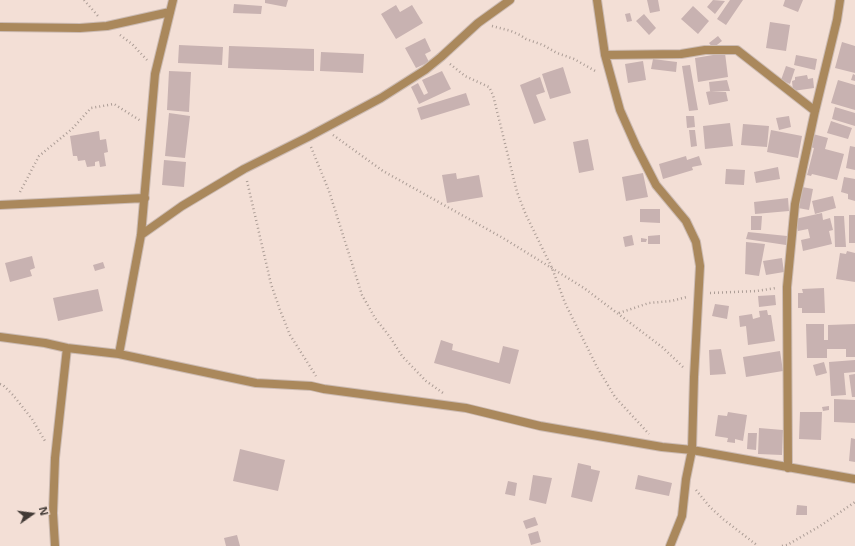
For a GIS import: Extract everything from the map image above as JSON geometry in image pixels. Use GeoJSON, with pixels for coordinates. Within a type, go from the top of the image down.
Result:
{"type":"FeatureCollection","features":[{"type":"Feature","properties":{"kind":"street"},"geometry":{"type":"LineString","coordinates":[[119,354],[141,235],[155,74],[173,0]]}},
{"type":"Feature","properties":{"kind":"street"},"geometry":{"type":"LineString","coordinates":[[141,235],[182,206],[244,169],[381,98],[425,70],[478,23],[510,0]]}},
{"type":"Feature","properties":{"kind":"street"},"geometry":{"type":"LineString","coordinates":[[597,0],[605,55],[620,110],[656,185],[686,221],[696,242],[700,266],[694,376],[692,450],[686,479],[682,516],[670,546]]}},
{"type":"Feature","properties":{"kind":"street"},"geometry":{"type":"LineString","coordinates":[[788,468],[787,286],[794,204],[837,20],[840,0]]}},
{"type":"Feature","properties":{"kind":"street"},"geometry":{"type":"LineString","coordinates":[[0,27],[80,28],[107,26],[170,12]]}},
{"type":"Feature","properties":{"kind":"street"},"geometry":{"type":"LineString","coordinates":[[605,55],[681,54],[705,50],[737,50],[815,111]]}},
{"type":"Feature","properties":{"kind":"street"},"geometry":{"type":"LineString","coordinates":[[3,204],[145,198]]}},
{"type":"Feature","properties":{"kind":"street"},"geometry":{"type":"LineString","coordinates":[[0,337],[44,343],[67,348],[119,354],[256,383],[311,386],[466,408],[540,426],[662,447],[692,450],[855,479]]}},
{"type":"Feature","properties":{"kind":"street"},"geometry":{"type":"LineString","coordinates":[[55,546],[55,458],[67,348]]}},
{"type":"Feature","properties":{"kind":"path"},"geometry":{"type":"LineString","coordinates":[[84,0],[107,26],[132,44],[147,59],[155,74]]}},
{"type":"Feature","properties":{"kind":"path"},"geometry":{"type":"LineString","coordinates":[[478,23],[511,30],[526,39],[543,45],[557,53],[574,58],[613,81]]}},
{"type":"Feature","properties":{"kind":"path"},"geometry":{"type":"LineString","coordinates":[[441,57],[465,76],[489,87],[493,95],[517,192],[526,215],[552,268],[565,303],[597,366],[615,397],[662,447]]}},
{"type":"Feature","properties":{"kind":"path"},"geometry":{"type":"LineString","coordinates":[[3,204],[20,194],[39,156],[72,129],[91,108],[114,104],[151,127]]}},
{"type":"Feature","properties":{"kind":"path"},"geometry":{"type":"LineString","coordinates":[[323,129],[383,171],[503,238],[584,288],[662,347],[694,376]]}},
{"type":"Feature","properties":{"kind":"path"},"geometry":{"type":"LineString","coordinates":[[308,137],[328,191],[362,295],[375,318],[402,356],[426,381],[446,394]]}},
{"type":"Feature","properties":{"kind":"path"},"geometry":{"type":"LineString","coordinates":[[244,169],[271,284],[280,310],[290,335],[324,389]]}},
{"type":"Feature","properties":{"kind":"path"},"geometry":{"type":"LineString","coordinates":[[619,313],[639,306],[671,301],[698,293],[758,291],[787,286]]}},
{"type":"Feature","properties":{"kind":"path"},"geometry":{"type":"LineString","coordinates":[[0,384],[13,395],[32,419],[55,458]]}},
{"type":"Feature","properties":{"kind":"path"},"geometry":{"type":"LineString","coordinates":[[686,479],[710,507],[758,546]]}},
{"type":"Feature","properties":{"kind":"path"},"geometry":{"type":"LineString","coordinates":[[782,546],[788,545],[820,526],[855,502]]}},
{"type":"Feature","properties":{"kind":"building"},"geometry":{"type":"Polygon","coordinates":[[[265,0],[288,0],[286,7],[265,3],[265,0]]]}},
{"type":"Feature","properties":{"kind":"building"},"geometry":{"type":"Polygon","coordinates":[[[647,0],[658,0],[660,11],[650,13],[647,0]]]}},
{"type":"Feature","properties":{"kind":"building"},"geometry":{"type":"Polygon","coordinates":[[[713,0],[725,1],[715,14],[707,7],[713,0]]]}},
{"type":"Feature","properties":{"kind":"building"},"geometry":{"type":"Polygon","coordinates":[[[730,0],[743,0],[726,25],[717,19],[730,0]]]}},
{"type":"Feature","properties":{"kind":"building"},"geometry":{"type":"Polygon","coordinates":[[[785,0],[803,0],[798,12],[783,6],[785,0]]]}},
{"type":"Feature","properties":{"kind":"building"},"geometry":{"type":"Polygon","coordinates":[[[234,4],[262,6],[261,14],[233,13],[234,4]]]}},
{"type":"Feature","properties":{"kind":"building"},"geometry":{"type":"Polygon","coordinates":[[[396,5],[400,12],[412,5],[423,23],[396,39],[381,14],[396,5]]]}},
{"type":"Feature","properties":{"kind":"building"},"geometry":{"type":"Polygon","coordinates":[[[693,6],[709,21],[698,34],[681,19],[693,6]]]}},
{"type":"Feature","properties":{"kind":"building"},"geometry":{"type":"Polygon","coordinates":[[[630,13],[632,21],[627,22],[625,14],[630,13]]]}},
{"type":"Feature","properties":{"kind":"building"},"geometry":{"type":"Polygon","coordinates":[[[644,14],[656,28],[649,35],[636,21],[644,14]]]}},
{"type":"Feature","properties":{"kind":"building"},"geometry":{"type":"Polygon","coordinates":[[[770,22],[790,25],[786,51],[766,48],[770,22]]]}},
{"type":"Feature","properties":{"kind":"building"},"geometry":{"type":"Polygon","coordinates":[[[718,36],[722,41],[713,48],[709,43],[718,36]]]}},
{"type":"Feature","properties":{"kind":"building"},"geometry":{"type":"Polygon","coordinates":[[[425,38],[431,51],[425,54],[429,62],[416,68],[405,48],[425,38]]]}},
{"type":"Feature","properties":{"kind":"building"},"geometry":{"type":"Polygon","coordinates":[[[842,42],[855,46],[855,73],[835,68],[842,42]]]}},
{"type":"Feature","properties":{"kind":"building"},"geometry":{"type":"Polygon","coordinates":[[[179,45],[223,47],[222,65],[178,63],[179,45]]]}},
{"type":"Feature","properties":{"kind":"building"},"geometry":{"type":"Polygon","coordinates":[[[229,46],[314,49],[314,71],[228,68],[229,46]]]}},
{"type":"Feature","properties":{"kind":"building"},"geometry":{"type":"Polygon","coordinates":[[[321,52],[364,54],[363,73],[320,71],[321,52]]]}},
{"type":"Feature","properties":{"kind":"building"},"geometry":{"type":"Polygon","coordinates":[[[725,53],[728,77],[698,82],[695,58],[725,53]]]}},
{"type":"Feature","properties":{"kind":"building"},"geometry":{"type":"Polygon","coordinates":[[[796,55],[817,59],[815,70],[794,65],[796,55]]]}},
{"type":"Feature","properties":{"kind":"building"},"geometry":{"type":"Polygon","coordinates":[[[653,59],[677,62],[676,72],[651,69],[653,59]]]}},
{"type":"Feature","properties":{"kind":"building"},"geometry":{"type":"Polygon","coordinates":[[[643,61],[646,80],[628,83],[625,64],[643,61]]]}},
{"type":"Feature","properties":{"kind":"building"},"geometry":{"type":"Polygon","coordinates":[[[690,65],[698,110],[689,111],[682,66],[690,65]]]}},
{"type":"Feature","properties":{"kind":"building"},"geometry":{"type":"Polygon","coordinates":[[[786,66],[795,69],[790,84],[781,80],[786,66]]]}},
{"type":"Feature","properties":{"kind":"building"},"geometry":{"type":"Polygon","coordinates":[[[563,67],[571,93],[550,99],[542,74],[563,67]]]}},
{"type":"Feature","properties":{"kind":"building"},"geometry":{"type":"Polygon","coordinates":[[[169,71],[191,72],[189,112],[167,110],[169,71]]]}},
{"type":"Feature","properties":{"kind":"building"},"geometry":{"type":"Polygon","coordinates":[[[442,71],[451,89],[419,104],[411,87],[418,83],[424,95],[428,93],[422,80],[442,71]]]}},
{"type":"Feature","properties":{"kind":"building"},"geometry":{"type":"Polygon","coordinates":[[[853,74],[855,75],[855,81],[851,80],[853,74]]]}},
{"type":"Feature","properties":{"kind":"building"},"geometry":{"type":"Polygon","coordinates":[[[807,75],[808,79],[813,78],[814,88],[793,91],[792,81],[795,80],[795,77],[807,75]]]}},
{"type":"Feature","properties":{"kind":"building"},"geometry":{"type":"Polygon","coordinates":[[[540,77],[545,92],[536,95],[546,120],[534,124],[520,85],[540,77]]]}},
{"type":"Feature","properties":{"kind":"building"},"geometry":{"type":"Polygon","coordinates":[[[727,80],[730,91],[710,91],[709,82],[727,80]]]}},
{"type":"Feature","properties":{"kind":"building"},"geometry":{"type":"Polygon","coordinates":[[[838,80],[855,85],[855,110],[831,103],[838,80]]]}},
{"type":"Feature","properties":{"kind":"building"},"geometry":{"type":"Polygon","coordinates":[[[706,92],[726,92],[728,101],[709,105],[706,92]]]}},
{"type":"Feature","properties":{"kind":"building"},"geometry":{"type":"Polygon","coordinates":[[[466,93],[470,105],[421,120],[417,108],[466,93]]]}},
{"type":"Feature","properties":{"kind":"building"},"geometry":{"type":"Polygon","coordinates":[[[835,107],[855,113],[855,126],[832,119],[835,107]]]}},
{"type":"Feature","properties":{"kind":"building"},"geometry":{"type":"Polygon","coordinates":[[[169,113],[190,116],[185,158],[165,156],[169,113]]]}},
{"type":"Feature","properties":{"kind":"building"},"geometry":{"type":"Polygon","coordinates":[[[686,116],[694,116],[695,127],[687,128],[686,116]]]}},
{"type":"Feature","properties":{"kind":"building"},"geometry":{"type":"Polygon","coordinates":[[[789,116],[791,127],[779,130],[776,118],[789,116]]]}},
{"type":"Feature","properties":{"kind":"building"},"geometry":{"type":"Polygon","coordinates":[[[831,121],[852,128],[848,139],[827,133],[831,121]]]}},
{"type":"Feature","properties":{"kind":"building"},"geometry":{"type":"Polygon","coordinates":[[[730,123],[733,146],[705,149],[703,126],[730,123]]]}},
{"type":"Feature","properties":{"kind":"building"},"geometry":{"type":"Polygon","coordinates":[[[743,124],[769,126],[767,147],[741,145],[743,124]]]}},
{"type":"Feature","properties":{"kind":"building"},"geometry":{"type":"Polygon","coordinates":[[[689,130],[695,130],[697,146],[691,147],[689,130]]]}},
{"type":"Feature","properties":{"kind":"building"},"geometry":{"type":"Polygon","coordinates":[[[771,130],[802,136],[798,158],[767,152],[771,130]]]}},
{"type":"Feature","properties":{"kind":"building"},"geometry":{"type":"Polygon","coordinates":[[[99,131],[100,140],[106,139],[108,152],[104,153],[106,166],[100,167],[99,161],[95,162],[95,166],[87,167],[85,160],[78,161],[77,156],[73,156],[70,136],[99,131]]]}},
{"type":"Feature","properties":{"kind":"building"},"geometry":{"type":"Polygon","coordinates":[[[813,134],[828,138],[825,149],[844,154],[837,180],[812,174],[811,176],[807,175],[814,148],[810,147],[813,134]]]}},
{"type":"Feature","properties":{"kind":"building"},"geometry":{"type":"Polygon","coordinates":[[[588,139],[594,170],[579,173],[573,142],[588,139]]]}},
{"type":"Feature","properties":{"kind":"building"},"geometry":{"type":"Polygon","coordinates":[[[850,146],[855,147],[855,170],[846,168],[850,146]]]}},
{"type":"Feature","properties":{"kind":"building"},"geometry":{"type":"Polygon","coordinates":[[[686,156],[687,160],[699,156],[702,165],[692,167],[693,170],[663,179],[659,164],[686,156]]]}},
{"type":"Feature","properties":{"kind":"building"},"geometry":{"type":"Polygon","coordinates":[[[164,160],[186,162],[184,187],[162,185],[164,160]]]}},
{"type":"Feature","properties":{"kind":"building"},"geometry":{"type":"Polygon","coordinates":[[[778,167],[780,179],[756,183],[754,172],[778,167]]]}},
{"type":"Feature","properties":{"kind":"building"},"geometry":{"type":"Polygon","coordinates":[[[726,169],[745,170],[744,185],[725,184],[726,169]]]}},
{"type":"Feature","properties":{"kind":"building"},"geometry":{"type":"Polygon","coordinates":[[[456,173],[457,179],[479,175],[483,197],[447,203],[442,175],[456,173]]]}},
{"type":"Feature","properties":{"kind":"building"},"geometry":{"type":"Polygon","coordinates":[[[643,173],[648,197],[626,201],[622,177],[643,173]]]}},
{"type":"Feature","properties":{"kind":"building"},"geometry":{"type":"Polygon","coordinates":[[[844,177],[855,179],[855,201],[848,199],[848,194],[841,192],[844,177]]]}},
{"type":"Feature","properties":{"kind":"building"},"geometry":{"type":"Polygon","coordinates":[[[802,187],[813,189],[809,210],[798,208],[802,187]]]}},
{"type":"Feature","properties":{"kind":"building"},"geometry":{"type":"Polygon","coordinates":[[[833,196],[836,208],[815,214],[812,201],[833,196]]]}},
{"type":"Feature","properties":{"kind":"building"},"geometry":{"type":"Polygon","coordinates":[[[788,198],[789,211],[755,214],[754,202],[788,198]]]}},
{"type":"Feature","properties":{"kind":"building"},"geometry":{"type":"Polygon","coordinates":[[[640,209],[660,209],[660,223],[640,222],[640,209]]]}},
{"type":"Feature","properties":{"kind":"building"},"geometry":{"type":"Polygon","coordinates":[[[822,213],[823,220],[830,218],[833,230],[829,231],[832,244],[803,251],[801,240],[810,238],[808,229],[798,231],[795,219],[822,213]]]}},
{"type":"Feature","properties":{"kind":"building"},"geometry":{"type":"Polygon","coordinates":[[[849,215],[855,215],[855,243],[849,243],[849,215]]]}},
{"type":"Feature","properties":{"kind":"building"},"geometry":{"type":"Polygon","coordinates":[[[751,216],[762,216],[761,230],[751,230],[751,216]]]}},
{"type":"Feature","properties":{"kind":"building"},"geometry":{"type":"Polygon","coordinates":[[[834,216],[844,216],[846,247],[835,247],[834,216]]]}},
{"type":"Feature","properties":{"kind":"building"},"geometry":{"type":"Polygon","coordinates":[[[748,232],[787,236],[786,245],[746,239],[748,232]]]}},
{"type":"Feature","properties":{"kind":"building"},"geometry":{"type":"Polygon","coordinates":[[[632,235],[634,245],[625,247],[623,237],[632,235]]]}},
{"type":"Feature","properties":{"kind":"building"},"geometry":{"type":"Polygon","coordinates":[[[660,235],[660,244],[648,244],[648,236],[660,235]]]}},
{"type":"Feature","properties":{"kind":"building"},"geometry":{"type":"Polygon","coordinates":[[[641,238],[647,239],[646,242],[641,242],[641,238]]]}},
{"type":"Feature","properties":{"kind":"building"},"geometry":{"type":"Polygon","coordinates":[[[746,242],[765,244],[759,276],[745,274],[746,242]]]}},
{"type":"Feature","properties":{"kind":"building"},"geometry":{"type":"Polygon","coordinates":[[[847,251],[855,253],[855,282],[836,279],[840,253],[846,254],[847,251]]]}},
{"type":"Feature","properties":{"kind":"building"},"geometry":{"type":"Polygon","coordinates":[[[32,256],[35,268],[30,270],[32,276],[10,282],[5,263],[32,256]]]}},
{"type":"Feature","properties":{"kind":"building"},"geometry":{"type":"Polygon","coordinates":[[[782,258],[784,272],[766,275],[763,261],[782,258]]]}},
{"type":"Feature","properties":{"kind":"building"},"geometry":{"type":"Polygon","coordinates":[[[103,262],[105,268],[95,271],[93,265],[103,262]]]}},
{"type":"Feature","properties":{"kind":"building"},"geometry":{"type":"Polygon","coordinates":[[[824,288],[825,313],[802,313],[802,308],[798,308],[798,293],[803,293],[802,289],[824,288]]]}},
{"type":"Feature","properties":{"kind":"building"},"geometry":{"type":"Polygon","coordinates":[[[98,289],[103,311],[58,321],[53,298],[98,289]]]}},
{"type":"Feature","properties":{"kind":"building"},"geometry":{"type":"Polygon","coordinates":[[[775,295],[776,305],[759,307],[758,296],[775,295]]]}},
{"type":"Feature","properties":{"kind":"building"},"geometry":{"type":"Polygon","coordinates":[[[715,304],[729,306],[727,319],[712,316],[715,304]]]}},
{"type":"Feature","properties":{"kind":"building"},"geometry":{"type":"Polygon","coordinates":[[[767,310],[768,315],[771,315],[775,341],[748,345],[746,326],[740,327],[739,316],[752,314],[753,319],[760,317],[759,311],[767,310]]]}},
{"type":"Feature","properties":{"kind":"building"},"geometry":{"type":"Polygon","coordinates":[[[806,324],[824,324],[824,340],[828,340],[828,325],[855,324],[855,357],[846,357],[846,349],[827,349],[827,358],[807,358],[806,324]]]}},
{"type":"Feature","properties":{"kind":"building"},"geometry":{"type":"Polygon","coordinates":[[[441,340],[453,344],[452,350],[499,363],[503,346],[519,350],[510,384],[434,363],[441,340]]]}},
{"type":"Feature","properties":{"kind":"building"},"geometry":{"type":"Polygon","coordinates":[[[721,349],[726,374],[710,375],[709,350],[721,349]]]}},
{"type":"Feature","properties":{"kind":"building"},"geometry":{"type":"Polygon","coordinates":[[[780,351],[783,371],[746,377],[743,357],[780,351]]]}},
{"type":"Feature","properties":{"kind":"building"},"geometry":{"type":"Polygon","coordinates":[[[855,360],[855,372],[844,373],[846,395],[831,396],[829,362],[855,360]]]}},
{"type":"Feature","properties":{"kind":"building"},"geometry":{"type":"Polygon","coordinates":[[[824,362],[827,373],[816,376],[813,365],[824,362]]]}},
{"type":"Feature","properties":{"kind":"building"},"geometry":{"type":"Polygon","coordinates":[[[855,374],[855,397],[852,397],[849,375],[855,374]]]}},
{"type":"Feature","properties":{"kind":"building"},"geometry":{"type":"Polygon","coordinates":[[[834,399],[855,400],[855,423],[834,422],[834,399]]]}},
{"type":"Feature","properties":{"kind":"building"},"geometry":{"type":"Polygon","coordinates":[[[829,406],[829,410],[823,411],[822,407],[829,406]]]}},
{"type":"Feature","properties":{"kind":"building"},"geometry":{"type":"Polygon","coordinates":[[[728,412],[747,415],[743,441],[735,439],[735,443],[727,442],[728,438],[715,436],[718,415],[727,416],[728,412]]]}},
{"type":"Feature","properties":{"kind":"building"},"geometry":{"type":"Polygon","coordinates":[[[800,412],[822,412],[821,440],[799,439],[800,412]]]}},
{"type":"Feature","properties":{"kind":"building"},"geometry":{"type":"Polygon","coordinates":[[[759,428],[783,430],[782,455],[758,454],[759,428]]]}},
{"type":"Feature","properties":{"kind":"building"},"geometry":{"type":"Polygon","coordinates":[[[748,433],[757,433],[756,450],[747,449],[748,433]]]}},
{"type":"Feature","properties":{"kind":"building"},"geometry":{"type":"Polygon","coordinates":[[[851,438],[855,439],[855,462],[849,461],[851,438]]]}},
{"type":"Feature","properties":{"kind":"building"},"geometry":{"type":"Polygon","coordinates":[[[240,449],[285,460],[278,491],[233,481],[240,449]]]}},
{"type":"Feature","properties":{"kind":"building"},"geometry":{"type":"Polygon","coordinates":[[[578,463],[591,466],[591,469],[600,471],[592,502],[571,497],[578,463]]]}},
{"type":"Feature","properties":{"kind":"building"},"geometry":{"type":"Polygon","coordinates":[[[533,475],[552,478],[546,504],[529,500],[533,475]]]}},
{"type":"Feature","properties":{"kind":"building"},"geometry":{"type":"Polygon","coordinates":[[[638,475],[672,483],[669,496],[635,489],[638,475]]]}},
{"type":"Feature","properties":{"kind":"building"},"geometry":{"type":"Polygon","coordinates":[[[508,481],[517,483],[515,496],[505,494],[508,481]]]}},
{"type":"Feature","properties":{"kind":"building"},"geometry":{"type":"Polygon","coordinates":[[[797,505],[807,506],[807,515],[796,515],[797,505]]]}},
{"type":"Feature","properties":{"kind":"building"},"geometry":{"type":"Polygon","coordinates":[[[535,517],[538,525],[526,529],[523,521],[535,517]]]}},
{"type":"Feature","properties":{"kind":"building"},"geometry":{"type":"Polygon","coordinates":[[[538,531],[541,542],[531,545],[528,534],[538,531]]]}},
{"type":"Feature","properties":{"kind":"building"},"geometry":{"type":"Polygon","coordinates":[[[237,535],[240,546],[226,546],[224,538],[237,535]]]}}]}
